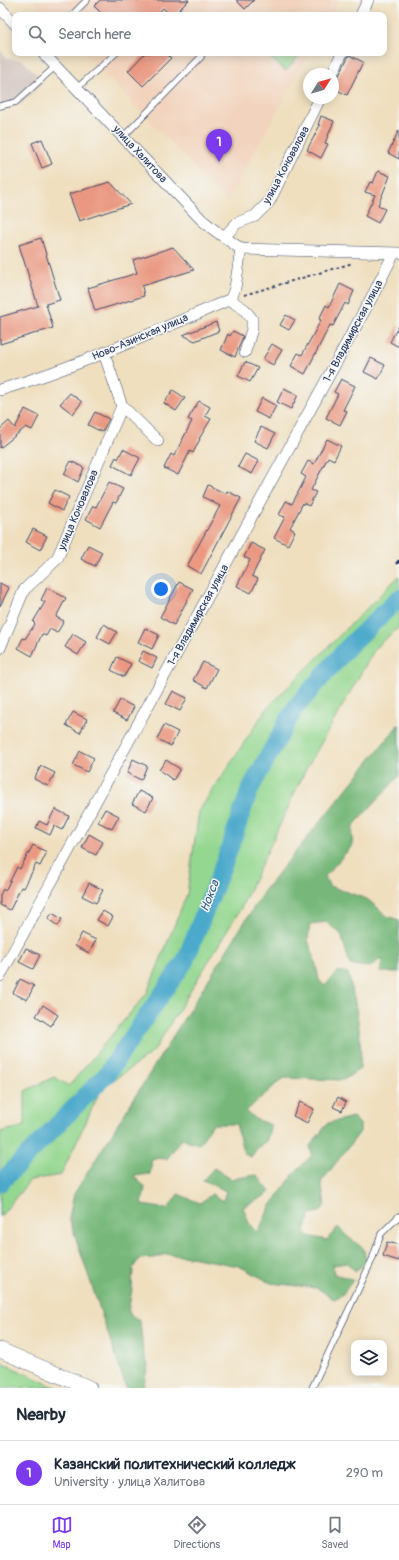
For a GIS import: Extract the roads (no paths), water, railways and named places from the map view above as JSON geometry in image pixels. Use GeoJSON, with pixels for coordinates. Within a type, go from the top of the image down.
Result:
{"type":"FeatureCollection","features":[{"type":"Feature","properties":{"kind":"street"},"geometry":{"type":"LineString","coordinates":[[362,12],[368,0]]}},
{"type":"Feature","properties":{"kind":"street"},"geometry":{"type":"LineString","coordinates":[[0,8],[12,21]]}},
{"type":"Feature","properties":{"kind":"street","name":"улица Халитова"},"geometry":{"type":"LineString","coordinates":[[47,56],[202,220],[241,249]]}},
{"type":"Feature","properties":{"kind":"street"},"geometry":{"type":"LineString","coordinates":[[335,68],[341,56]]}},
{"type":"Feature","properties":{"kind":"street","name":"улица Коновалова"},"geometry":{"type":"LineString","coordinates":[[224,237],[237,223],[255,216],[269,202],[317,104]]}},
{"type":"Feature","properties":{"kind":"street"},"geometry":{"type":"LineString","coordinates":[[245,352],[252,329],[252,319],[244,309],[231,299],[235,288],[241,249],[397,253]]}},
{"type":"Feature","properties":{"kind":"street","name":"1-я Владимирская улица"},"geometry":{"type":"LineString","coordinates":[[0,976],[397,253]]}},
{"type":"Feature","properties":{"kind":"street","name":"Ново-Азинская улица"},"geometry":{"type":"LineString","coordinates":[[0,390],[39,378],[104,353],[231,299]]}},
{"type":"Feature","properties":{"kind":"street"},"geometry":{"type":"LineString","coordinates":[[104,353],[122,406],[158,440]]}},
{"type":"Feature","properties":{"kind":"street","name":"улица Коновалова"},"geometry":{"type":"LineString","coordinates":[[0,648],[24,590],[57,559],[122,406]]}},
{"type":"Feature","properties":{"kind":"street"},"geometry":{"type":"LineString","coordinates":[[0,1350],[89,1388]]}},
{"type":"Feature","properties":{"kind":"lane"},"geometry":{"type":"LineString","coordinates":[[75,12],[87,0]]}},
{"type":"Feature","properties":{"kind":"lane"},"geometry":{"type":"LineString","coordinates":[[77,88],[113,56]]}},
{"type":"Feature","properties":{"kind":"lane"},"geometry":{"type":"LineString","coordinates":[[123,137],[201,57]]}},
{"type":"Feature","properties":{"kind":"lane"},"geometry":{"type":"LineString","coordinates":[[0,106],[16,102],[56,66]]}},
{"type":"Feature","properties":{"kind":"lane"},"geometry":{"type":"LineString","coordinates":[[312,1388],[372,1260],[382,1234],[399,1216]]}},
{"type":"Feature","properties":{"kind":"waterway","name":"Нокса"},"geometry":{"type":"LineString","coordinates":[[0,1183],[106,1075],[185,961],[225,861],[250,789],[295,708],[349,646],[399,598]]}},
{"type":"Feature","properties":{"kind":"place","name":"Казанский политехнический колледж"},"geometry":{"type":"Point","coordinates":[219,162]}}]}
